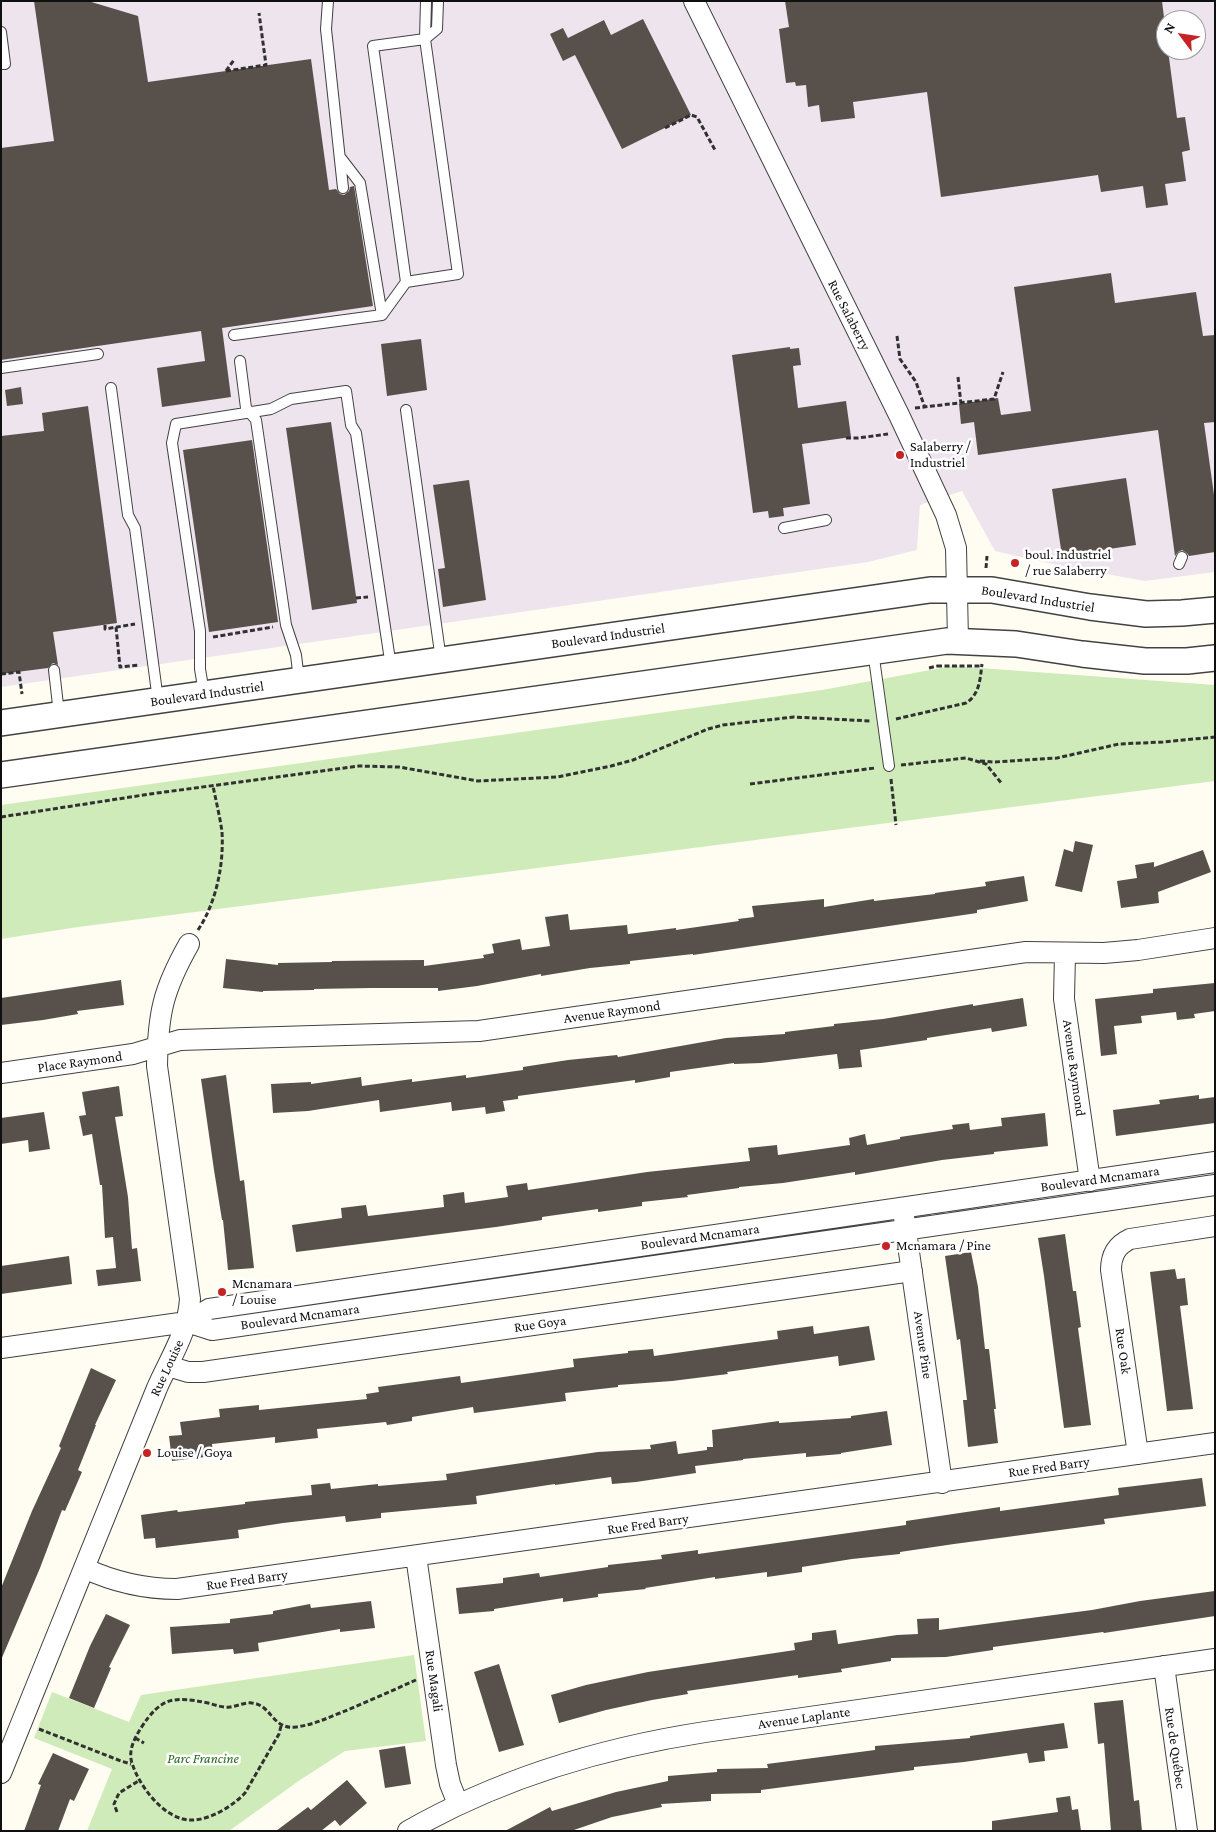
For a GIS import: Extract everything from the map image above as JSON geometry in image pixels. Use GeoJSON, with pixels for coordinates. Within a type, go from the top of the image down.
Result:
{"type":"FeatureCollection","features":[{"type":"Feature","properties":{"kind":"street","name":"Rue Salaberry"},"geometry":{"type":"LineString","coordinates":[[694,1],[940,500],[954,537],[956,548],[958,640]]}},
{"type":"Feature","properties":{"kind":"street","name":"Boulevard Industriel"},"geometry":{"type":"LineString","coordinates":[[1,723],[930,590],[956,589],[1010,592],[1090,608],[1131,612],[1182,613],[1215,610]]}},
{"type":"Feature","properties":{"kind":"street"},"geometry":{"type":"LineString","coordinates":[[1,774],[873,650],[958,640],[1016,644],[1145,661],[1215,658]]}},
{"type":"Feature","properties":{"kind":"street","name":"Avenue Raymond"},"geometry":{"type":"LineString","coordinates":[[157,1047],[173,1041],[184,1040],[478,1031],[1026,952],[1098,954],[1138,950],[1214,937]]}},
{"type":"Feature","properties":{"kind":"street","name":"Rue Louise"},"geometry":{"type":"LineString","coordinates":[[1,1773],[157,1388],[188,1322],[190,1299],[157,1071],[157,1047],[164,997],[172,975],[190,944]]}},
{"type":"Feature","properties":{"kind":"street","name":"Avenue Raymond"},"geometry":{"type":"LineString","coordinates":[[1065,954],[1064,999],[1090,1181]]}},
{"type":"Feature","properties":{"kind":"street","name":"Place Raymond"},"geometry":{"type":"LineString","coordinates":[[1,1073],[133,1054],[157,1047]]}},
{"type":"Feature","properties":{"kind":"street","name":"Boulevard Mcnamara"},"geometry":{"type":"LineString","coordinates":[[1,1348],[188,1322],[209,1309],[1215,1162]]}},
{"type":"Feature","properties":{"kind":"street","name":"Boulevard Mcnamara"},"geometry":{"type":"LineString","coordinates":[[188,1322],[212,1330],[1215,1185]]}},
{"type":"Feature","properties":{"kind":"street","name":"Avenue Pine"},"geometry":{"type":"LineString","coordinates":[[902,1208],[942,1483]]}},
{"type":"Feature","properties":{"kind":"street","name":"Rue Oak"},"geometry":{"type":"LineString","coordinates":[[1138,1454],[1111,1270],[1112,1259],[1117,1249],[1125,1241],[1136,1237],[1215,1226]]}},
{"type":"Feature","properties":{"kind":"street","name":"Rue Goya"},"geometry":{"type":"LineString","coordinates":[[168,1366],[188,1372],[203,1372],[912,1272]]}},
{"type":"Feature","properties":{"kind":"street","name":"Rue Fred Barry"},"geometry":{"type":"LineString","coordinates":[[84,1568],[131,1586],[177,1589],[942,1483],[1215,1443]]}},
{"type":"Feature","properties":{"kind":"street","name":"Rue Magali"},"geometry":{"type":"LineString","coordinates":[[416,1556],[446,1765],[450,1784],[458,1804]]}},
{"type":"Feature","properties":{"kind":"street","name":"Avenue Laplante"},"geometry":{"type":"LineString","coordinates":[[408,1831],[458,1804],[567,1763],[639,1743],[1215,1659]]}},
{"type":"Feature","properties":{"kind":"street","name":"Rue de Québec"},"geometry":{"type":"LineString","coordinates":[[1164,1666],[1186,1831]]}},
{"type":"Feature","properties":{"kind":"lane"},"geometry":{"type":"LineString","coordinates":[[328,1],[326,29],[343,188]]}},
{"type":"Feature","properties":{"kind":"lane"},"geometry":{"type":"LineString","coordinates":[[406,282],[458,274],[424,39],[426,1]]}},
{"type":"Feature","properties":{"kind":"lane"},"geometry":{"type":"LineString","coordinates":[[234,336],[382,315],[406,282],[373,46],[424,39],[437,29],[438,1]]}},
{"type":"Feature","properties":{"kind":"lane"},"geometry":{"type":"LineString","coordinates":[[1,32],[5,64],[1,64]]}},
{"type":"Feature","properties":{"kind":"lane"},"geometry":{"type":"LineString","coordinates":[[340,156],[360,183],[382,315]]}},
{"type":"Feature","properties":{"kind":"lane"},"geometry":{"type":"LineString","coordinates":[[1,368],[98,354]]}},
{"type":"Feature","properties":{"kind":"lane"},"geometry":{"type":"LineString","coordinates":[[240,361],[246,408],[256,420],[286,625],[296,655],[299,680]]}},
{"type":"Feature","properties":{"kind":"lane"},"geometry":{"type":"LineString","coordinates":[[111,388],[128,515],[135,528],[158,700]]}},
{"type":"Feature","properties":{"kind":"lane"},"geometry":{"type":"LineString","coordinates":[[204,694],[200,669],[200,631],[172,443],[176,424],[271,409],[291,400],[346,391],[350,425],[356,433],[391,667]]}},
{"type":"Feature","properties":{"kind":"lane"},"geometry":{"type":"LineString","coordinates":[[406,410],[441,660]]}},
{"type":"Feature","properties":{"kind":"lane"},"geometry":{"type":"LineString","coordinates":[[784,528],[826,520]]}},
{"type":"Feature","properties":{"kind":"lane"},"geometry":{"type":"LineString","coordinates":[[873,650],[889,766]]}},
{"type":"Feature","properties":{"kind":"lane"},"geometry":{"type":"LineString","coordinates":[[54,670],[60,715]]}},
{"type":"Feature","properties":{"kind":"path"},"geometry":{"type":"LineString","coordinates":[[234,60],[226,71],[266,65],[259,13]]}},
{"type":"Feature","properties":{"kind":"path"},"geometry":{"type":"LineString","coordinates":[[665,128],[691,115],[697,117],[714,150]]}},
{"type":"Feature","properties":{"kind":"path"},"geometry":{"type":"LineString","coordinates":[[897,336],[900,359],[916,382],[925,408]]}},
{"type":"Feature","properties":{"kind":"path"},"geometry":{"type":"LineString","coordinates":[[914,408],[994,399],[1003,372]]}},
{"type":"Feature","properties":{"kind":"path"},"geometry":{"type":"LineString","coordinates":[[958,377],[961,404]]}},
{"type":"Feature","properties":{"kind":"path"},"geometry":{"type":"LineString","coordinates":[[846,438],[890,434]]}},
{"type":"Feature","properties":{"kind":"path"},"geometry":{"type":"LineString","coordinates":[[105,625],[105,629],[136,624]]}},
{"type":"Feature","properties":{"kind":"path"},"geometry":{"type":"LineString","coordinates":[[211,637],[277,626]]}},
{"type":"Feature","properties":{"kind":"path"},"geometry":{"type":"LineString","coordinates":[[116,627],[120,667],[153,663]]}},
{"type":"Feature","properties":{"kind":"path"},"geometry":{"type":"LineString","coordinates":[[243,627],[243,632]]}},
{"type":"Feature","properties":{"kind":"path"},"geometry":{"type":"LineString","coordinates":[[888,720],[966,703],[972,700],[978,689],[982,666],[937,666],[929,668]]}},
{"type":"Feature","properties":{"kind":"path"},"geometry":{"type":"LineString","coordinates":[[1,674],[19,672],[22,694]]}},
{"type":"Feature","properties":{"kind":"path"},"geometry":{"type":"LineString","coordinates":[[1,817],[359,766],[399,767],[478,781],[557,777],[633,760],[722,725],[794,717],[875,721]]}},
{"type":"Feature","properties":{"kind":"path"},"geometry":{"type":"LineString","coordinates":[[976,760],[994,762],[1057,758],[1119,744],[1215,737]]}},
{"type":"Feature","properties":{"kind":"path"},"geometry":{"type":"LineString","coordinates":[[889,766],[896,825]]}},
{"type":"Feature","properties":{"kind":"path"},"geometry":{"type":"LineString","coordinates":[[207,916],[214,894],[222,852],[220,820],[213,786]]}},
{"type":"Feature","properties":{"kind":"path"},"geometry":{"type":"LineString","coordinates":[[281,1726],[279,1734],[245,1793],[231,1805],[203,1818],[186,1820],[157,1805],[132,1764],[130,1755],[135,1738],[156,1708],[172,1699],[230,1707],[250,1702],[268,1713],[281,1726],[289,1728],[313,1724],[420,1680]]}},
{"type":"Feature","properties":{"kind":"path"},"geometry":{"type":"LineString","coordinates":[[36,1727],[132,1764]]}},
{"type":"Feature","properties":{"kind":"path"},"geometry":{"type":"LineString","coordinates":[[135,1738],[144,1743]]}},
{"type":"Feature","properties":{"kind":"path"},"geometry":{"type":"LineString","coordinates":[[117,1812],[114,1806],[119,1793],[140,1780]]}},
{"type":"Feature","properties":{"kind":"shaded area"},"geometry":{"type":"Polygon","coordinates":[[[1,1],[1215,1],[1215,572],[1145,581],[1052,564],[995,551],[962,491],[920,505],[917,550],[868,562],[1,687],[1,1]]]}},
{"type":"Feature","properties":{"kind":"green space"},"geometry":{"type":"Polygon","coordinates":[[[952,666],[1215,685],[1215,781],[78,927],[1,939],[1,805],[822,690],[952,666]]]}},
{"type":"Feature","properties":{"kind":"green space","name":"Parc Francine"},"geometry":{"type":"Polygon","coordinates":[[[414,1655],[426,1741],[345,1751],[300,1780],[229,1831],[87,1831],[112,1769],[34,1738],[52,1692],[129,1722],[141,1695],[414,1655]]]}},
{"type":"Feature","properties":{"kind":"building"},"geometry":{"type":"Polygon","coordinates":[[[34,1],[88,1],[138,16],[148,82],[311,59],[329,190],[336,189],[340,194],[344,195],[349,191],[350,187],[354,186],[373,306],[222,328],[231,397],[162,407],[157,368],[205,361],[201,331],[1,360],[1,148],[54,141],[34,1]]]}},
{"type":"Feature","properties":{"kind":"building"},"geometry":{"type":"Polygon","coordinates":[[[785,1],[1162,1],[1163,10],[1156,10],[1156,60],[1169,60],[1177,118],[1185,117],[1190,150],[1182,152],[1186,181],[1165,184],[1168,205],[1146,208],[1143,186],[1101,192],[1098,175],[941,197],[927,92],[853,102],[855,118],[821,122],[819,105],[808,107],[806,85],[796,86],[795,82],[786,83],[779,29],[789,27],[785,1]]]}},
{"type":"Feature","properties":{"kind":"building"},"geometry":{"type":"Polygon","coordinates":[[[643,19],[691,115],[622,149],[575,55],[563,61],[550,34],[563,28],[568,38],[604,20],[611,35],[643,19]]]}},
{"type":"Feature","properties":{"kind":"building"},"geometry":{"type":"Polygon","coordinates":[[[1111,273],[1115,303],[1196,292],[1203,336],[1215,335],[1215,422],[1204,423],[1215,502],[1215,552],[1189,556],[1182,550],[1175,556],[1158,430],[978,455],[974,422],[961,424],[959,404],[998,398],[1001,415],[1031,411],[1014,287],[1111,273]]]}},
{"type":"Feature","properties":{"kind":"building"},"geometry":{"type":"Polygon","coordinates":[[[421,339],[427,390],[387,396],[381,344],[421,339]]]}},
{"type":"Feature","properties":{"kind":"building"},"geometry":{"type":"Polygon","coordinates":[[[790,347],[790,349],[799,348],[801,365],[793,366],[798,408],[846,401],[851,437],[802,444],[810,504],[783,508],[784,516],[769,518],[768,511],[753,513],[732,355],[790,347]]]}},
{"type":"Feature","properties":{"kind":"building"},"geometry":{"type":"Polygon","coordinates":[[[21,387],[23,404],[7,406],[5,390],[21,387]]]}},
{"type":"Feature","properties":{"kind":"building"},"geometry":{"type":"Polygon","coordinates":[[[88,406],[117,623],[53,632],[58,665],[53,663],[48,668],[1,674],[1,436],[44,431],[42,413],[88,406]]]}},
{"type":"Feature","properties":{"kind":"building"},"geometry":{"type":"Polygon","coordinates":[[[331,422],[357,603],[312,610],[286,428],[331,422]]]}},
{"type":"Feature","properties":{"kind":"building"},"geometry":{"type":"Polygon","coordinates":[[[252,440],[278,622],[209,632],[183,450],[252,440]]]}},
{"type":"Feature","properties":{"kind":"building"},"geometry":{"type":"Polygon","coordinates":[[[1126,478],[1136,545],[1062,556],[1052,489],[1126,478]]]}},
{"type":"Feature","properties":{"kind":"building"},"geometry":{"type":"Polygon","coordinates":[[[469,480],[486,600],[443,607],[438,569],[445,568],[433,485],[469,480]]]}},
{"type":"Feature","properties":{"kind":"building"},"geometry":{"type":"Polygon","coordinates":[[[1075,841],[1093,845],[1082,892],[1055,886],[1064,849],[1073,852],[1075,841]]]}},
{"type":"Feature","properties":{"kind":"building"},"geometry":{"type":"Polygon","coordinates":[[[1203,850],[1211,872],[1158,892],[1159,903],[1121,908],[1117,881],[1137,878],[1135,865],[1154,862],[1154,867],[1203,850]]]}},
{"type":"Feature","properties":{"kind":"building"},"geometry":{"type":"Polygon","coordinates":[[[1024,876],[1028,901],[977,910],[977,913],[693,955],[630,961],[630,964],[541,976],[541,974],[477,986],[438,991],[438,988],[371,988],[263,992],[223,988],[226,959],[278,965],[278,963],[332,961],[424,960],[424,966],[484,958],[483,955],[494,953],[492,944],[520,939],[522,950],[550,946],[545,917],[568,914],[570,930],[627,925],[628,934],[676,928],[676,930],[754,917],[752,906],[824,899],[824,907],[874,899],[874,901],[935,894],[986,886],[985,882],[1024,876]]]}},
{"type":"Feature","properties":{"kind":"building"},"geometry":{"type":"Polygon","coordinates":[[[121,980],[124,1005],[77,1011],[78,1014],[43,1020],[1,1025],[1,998],[121,980]]]}},
{"type":"Feature","properties":{"kind":"building"},"geometry":{"type":"Polygon","coordinates":[[[1215,983],[1215,1011],[1194,1014],[1195,1018],[1177,1020],[1176,1012],[1141,1016],[1142,1023],[1114,1026],[1117,1054],[1101,1056],[1095,999],[1153,993],[1153,989],[1215,983]]]}},
{"type":"Feature","properties":{"kind":"building"},"geometry":{"type":"Polygon","coordinates":[[[1023,998],[1027,1026],[992,1032],[991,1028],[860,1050],[862,1067],[839,1069],[837,1054],[761,1063],[734,1063],[670,1072],[670,1077],[635,1083],[635,1080],[518,1096],[518,1099],[503,1101],[505,1111],[486,1114],[485,1107],[452,1111],[451,1102],[380,1112],[379,1100],[308,1111],[273,1113],[271,1084],[311,1082],[311,1084],[361,1077],[362,1086],[412,1079],[412,1082],[466,1075],[466,1078],[523,1070],[523,1067],[568,1060],[617,1055],[618,1057],[726,1038],[785,1034],[785,1032],[834,1026],[834,1024],[883,1019],[1023,998]]]}},
{"type":"Feature","properties":{"kind":"building"},"geometry":{"type":"Polygon","coordinates":[[[226,1075],[240,1181],[244,1180],[254,1268],[228,1270],[223,1220],[201,1079],[226,1075]]]}},
{"type":"Feature","properties":{"kind":"building"},"geometry":{"type":"Polygon","coordinates":[[[119,1086],[123,1116],[115,1117],[128,1197],[132,1249],[137,1248],[141,1281],[98,1286],[96,1270],[116,1268],[113,1237],[105,1238],[102,1185],[100,1185],[92,1134],[83,1136],[79,1116],[86,1115],[82,1092],[119,1086]]]}},
{"type":"Feature","properties":{"kind":"building"},"geometry":{"type":"Polygon","coordinates":[[[1199,1095],[1199,1099],[1215,1097],[1215,1123],[1116,1136],[1113,1110],[1160,1104],[1159,1100],[1199,1095]]]}},
{"type":"Feature","properties":{"kind":"building"},"geometry":{"type":"Polygon","coordinates":[[[44,1112],[50,1149],[29,1152],[28,1140],[1,1144],[1,1118],[44,1112]]]}},
{"type":"Feature","properties":{"kind":"building"},"geometry":{"type":"Polygon","coordinates":[[[1045,1113],[1048,1146],[994,1152],[994,1154],[942,1160],[855,1175],[855,1172],[783,1183],[739,1187],[687,1195],[688,1197],[642,1202],[642,1206],[598,1212],[598,1209],[542,1217],[542,1220],[496,1227],[296,1252],[292,1225],[342,1218],[341,1208],[366,1205],[368,1216],[444,1207],[443,1195],[464,1192],[465,1203],[508,1197],[506,1186],[527,1183],[528,1190],[647,1172],[750,1161],[748,1148],[777,1145],[778,1155],[850,1145],[849,1138],[865,1134],[867,1145],[900,1139],[900,1137],[953,1129],[952,1125],[969,1123],[970,1130],[1002,1126],[1001,1118],[1045,1113]]]}},
{"type":"Feature","properties":{"kind":"building"},"geometry":{"type":"Polygon","coordinates":[[[1065,1234],[1073,1291],[1076,1291],[1081,1327],[1078,1328],[1091,1425],[1064,1428],[1038,1238],[1065,1234]]]}},
{"type":"Feature","properties":{"kind":"building"},"geometry":{"type":"Polygon","coordinates":[[[971,1252],[978,1287],[985,1349],[989,1349],[998,1443],[968,1447],[963,1400],[967,1400],[960,1339],[957,1340],[945,1256],[971,1252]]]}},
{"type":"Feature","properties":{"kind":"building"},"geometry":{"type":"Polygon","coordinates":[[[69,1256],[72,1284],[1,1294],[1,1266],[69,1256]]]}},
{"type":"Feature","properties":{"kind":"building"},"geometry":{"type":"Polygon","coordinates":[[[1175,1269],[1177,1279],[1185,1278],[1188,1305],[1180,1306],[1193,1409],[1167,1411],[1150,1272],[1175,1269]]]}},
{"type":"Feature","properties":{"kind":"building"},"geometry":{"type":"Polygon","coordinates":[[[813,1326],[814,1334],[869,1326],[875,1360],[839,1366],[838,1356],[727,1372],[728,1374],[618,1385],[618,1387],[565,1393],[566,1401],[474,1413],[473,1407],[412,1417],[412,1421],[387,1425],[386,1422],[317,1429],[318,1438],[275,1443],[275,1437],[212,1444],[213,1456],[172,1461],[169,1436],[182,1435],[180,1422],[220,1417],[219,1409],[259,1405],[259,1410],[367,1399],[366,1394],[379,1392],[378,1387],[460,1376],[461,1383],[574,1367],[573,1359],[628,1353],[628,1351],[653,1349],[654,1356],[778,1339],[777,1331],[813,1326]]]}},
{"type":"Feature","properties":{"kind":"building"},"geometry":{"type":"Polygon","coordinates":[[[91,1368],[116,1380],[95,1425],[78,1470],[82,1472],[65,1511],[62,1510],[1,1660],[1,1588],[32,1511],[61,1448],[59,1446],[91,1368]]]}},
{"type":"Feature","properties":{"kind":"building"},"geometry":{"type":"Polygon","coordinates":[[[887,1411],[892,1445],[841,1454],[806,1457],[806,1453],[743,1459],[695,1466],[696,1473],[636,1482],[612,1484],[611,1477],[555,1484],[476,1496],[477,1504],[381,1513],[381,1518],[346,1522],[345,1516],[238,1530],[239,1538],[156,1548],[155,1538],[144,1539],[141,1515],[312,1495],[311,1485],[330,1483],[331,1489],[447,1480],[446,1474],[598,1452],[651,1449],[650,1445],[676,1441],[678,1454],[707,1450],[707,1447],[713,1447],[712,1430],[779,1421],[779,1423],[851,1418],[851,1416],[887,1411]]]}},
{"type":"Feature","properties":{"kind":"building"},"geometry":{"type":"Polygon","coordinates":[[[1202,1478],[1206,1506],[1104,1519],[1105,1524],[802,1567],[802,1572],[767,1577],[767,1572],[715,1579],[715,1577],[646,1589],[598,1594],[598,1597],[563,1602],[563,1598],[494,1609],[494,1611],[459,1614],[456,1588],[503,1583],[503,1578],[539,1573],[540,1577],[608,1567],[608,1565],[662,1559],[661,1555],[698,1550],[698,1554],[906,1525],[906,1521],[1000,1507],[1000,1511],[1119,1495],[1118,1488],[1202,1478]]]}},
{"type":"Feature","properties":{"kind":"building"},"geometry":{"type":"Polygon","coordinates":[[[1215,1591],[1215,1616],[993,1647],[993,1650],[946,1657],[891,1658],[891,1661],[841,1669],[842,1672],[798,1678],[798,1675],[687,1691],[688,1694],[606,1710],[559,1723],[551,1695],[586,1685],[648,1672],[795,1650],[794,1643],[812,1640],[812,1633],[836,1630],[838,1644],[897,1635],[918,1634],[917,1619],[939,1618],[939,1630],[1092,1610],[1140,1601],[1215,1591]]]}},
{"type":"Feature","properties":{"kind":"building"},"geometry":{"type":"Polygon","coordinates":[[[371,1601],[375,1628],[340,1632],[340,1629],[258,1643],[259,1651],[234,1654],[233,1649],[172,1654],[170,1627],[230,1623],[230,1619],[273,1614],[273,1611],[310,1604],[311,1608],[371,1601]]]}},
{"type":"Feature","properties":{"kind":"building"},"geometry":{"type":"Polygon","coordinates":[[[106,1614],[130,1625],[109,1667],[111,1668],[94,1708],[69,1698],[90,1646],[106,1614]]]}},
{"type":"Feature","properties":{"kind":"building"},"geometry":{"type":"Polygon","coordinates":[[[499,1664],[524,1745],[499,1752],[474,1672],[499,1664]]]}},
{"type":"Feature","properties":{"kind":"building"},"geometry":{"type":"Polygon","coordinates":[[[1123,1700],[1134,1801],[1139,1800],[1142,1831],[1111,1831],[1104,1743],[1098,1744],[1094,1703],[1123,1700]]]}},
{"type":"Feature","properties":{"kind":"building"},"geometry":{"type":"Polygon","coordinates":[[[1064,1723],[1068,1748],[1044,1751],[1045,1761],[1029,1763],[1027,1753],[914,1767],[914,1770],[761,1790],[761,1793],[711,1794],[711,1801],[661,1804],[662,1807],[612,1817],[571,1831],[505,1831],[550,1807],[552,1811],[616,1792],[668,1781],[668,1776],[717,1772],[717,1769],[768,1768],[767,1764],[875,1750],[875,1746],[970,1738],[970,1736],[1064,1723]]]}},
{"type":"Feature","properties":{"kind":"building"},"geometry":{"type":"Polygon","coordinates":[[[405,1746],[411,1784],[385,1788],[379,1750],[405,1746]]]}},
{"type":"Feature","properties":{"kind":"building"},"geometry":{"type":"Polygon","coordinates":[[[53,1753],[89,1769],[74,1801],[70,1799],[58,1831],[24,1831],[41,1785],[38,1784],[53,1753]]]}},
{"type":"Feature","properties":{"kind":"building"},"geometry":{"type":"Polygon","coordinates":[[[347,1780],[367,1803],[340,1826],[335,1820],[321,1831],[276,1831],[308,1807],[311,1810],[347,1780]]]}},
{"type":"Feature","properties":{"kind":"building"},"geometry":{"type":"Polygon","coordinates":[[[1070,1796],[1072,1810],[1078,1809],[1081,1831],[992,1831],[992,1821],[1058,1812],[1056,1798],[1070,1796]]]}},
{"type":"Feature","properties":{"kind":"place","name":"Salaberry / Industriel"},"geometry":{"type":"Point","coordinates":[900,455]}},
{"type":"Feature","properties":{"kind":"place","name":"boul. Industriel / rue Salaberry"},"geometry":{"type":"Point","coordinates":[1015,563]}},
{"type":"Feature","properties":{"kind":"place","name":"Mcnamara / Pine"},"geometry":{"type":"Point","coordinates":[886,1246]}},
{"type":"Feature","properties":{"kind":"place","name":"Mcnamara / Louise"},"geometry":{"type":"Point","coordinates":[222,1292]}},
{"type":"Feature","properties":{"kind":"place","name":"Louise / Goya"},"geometry":{"type":"Point","coordinates":[147,1453]}}]}
